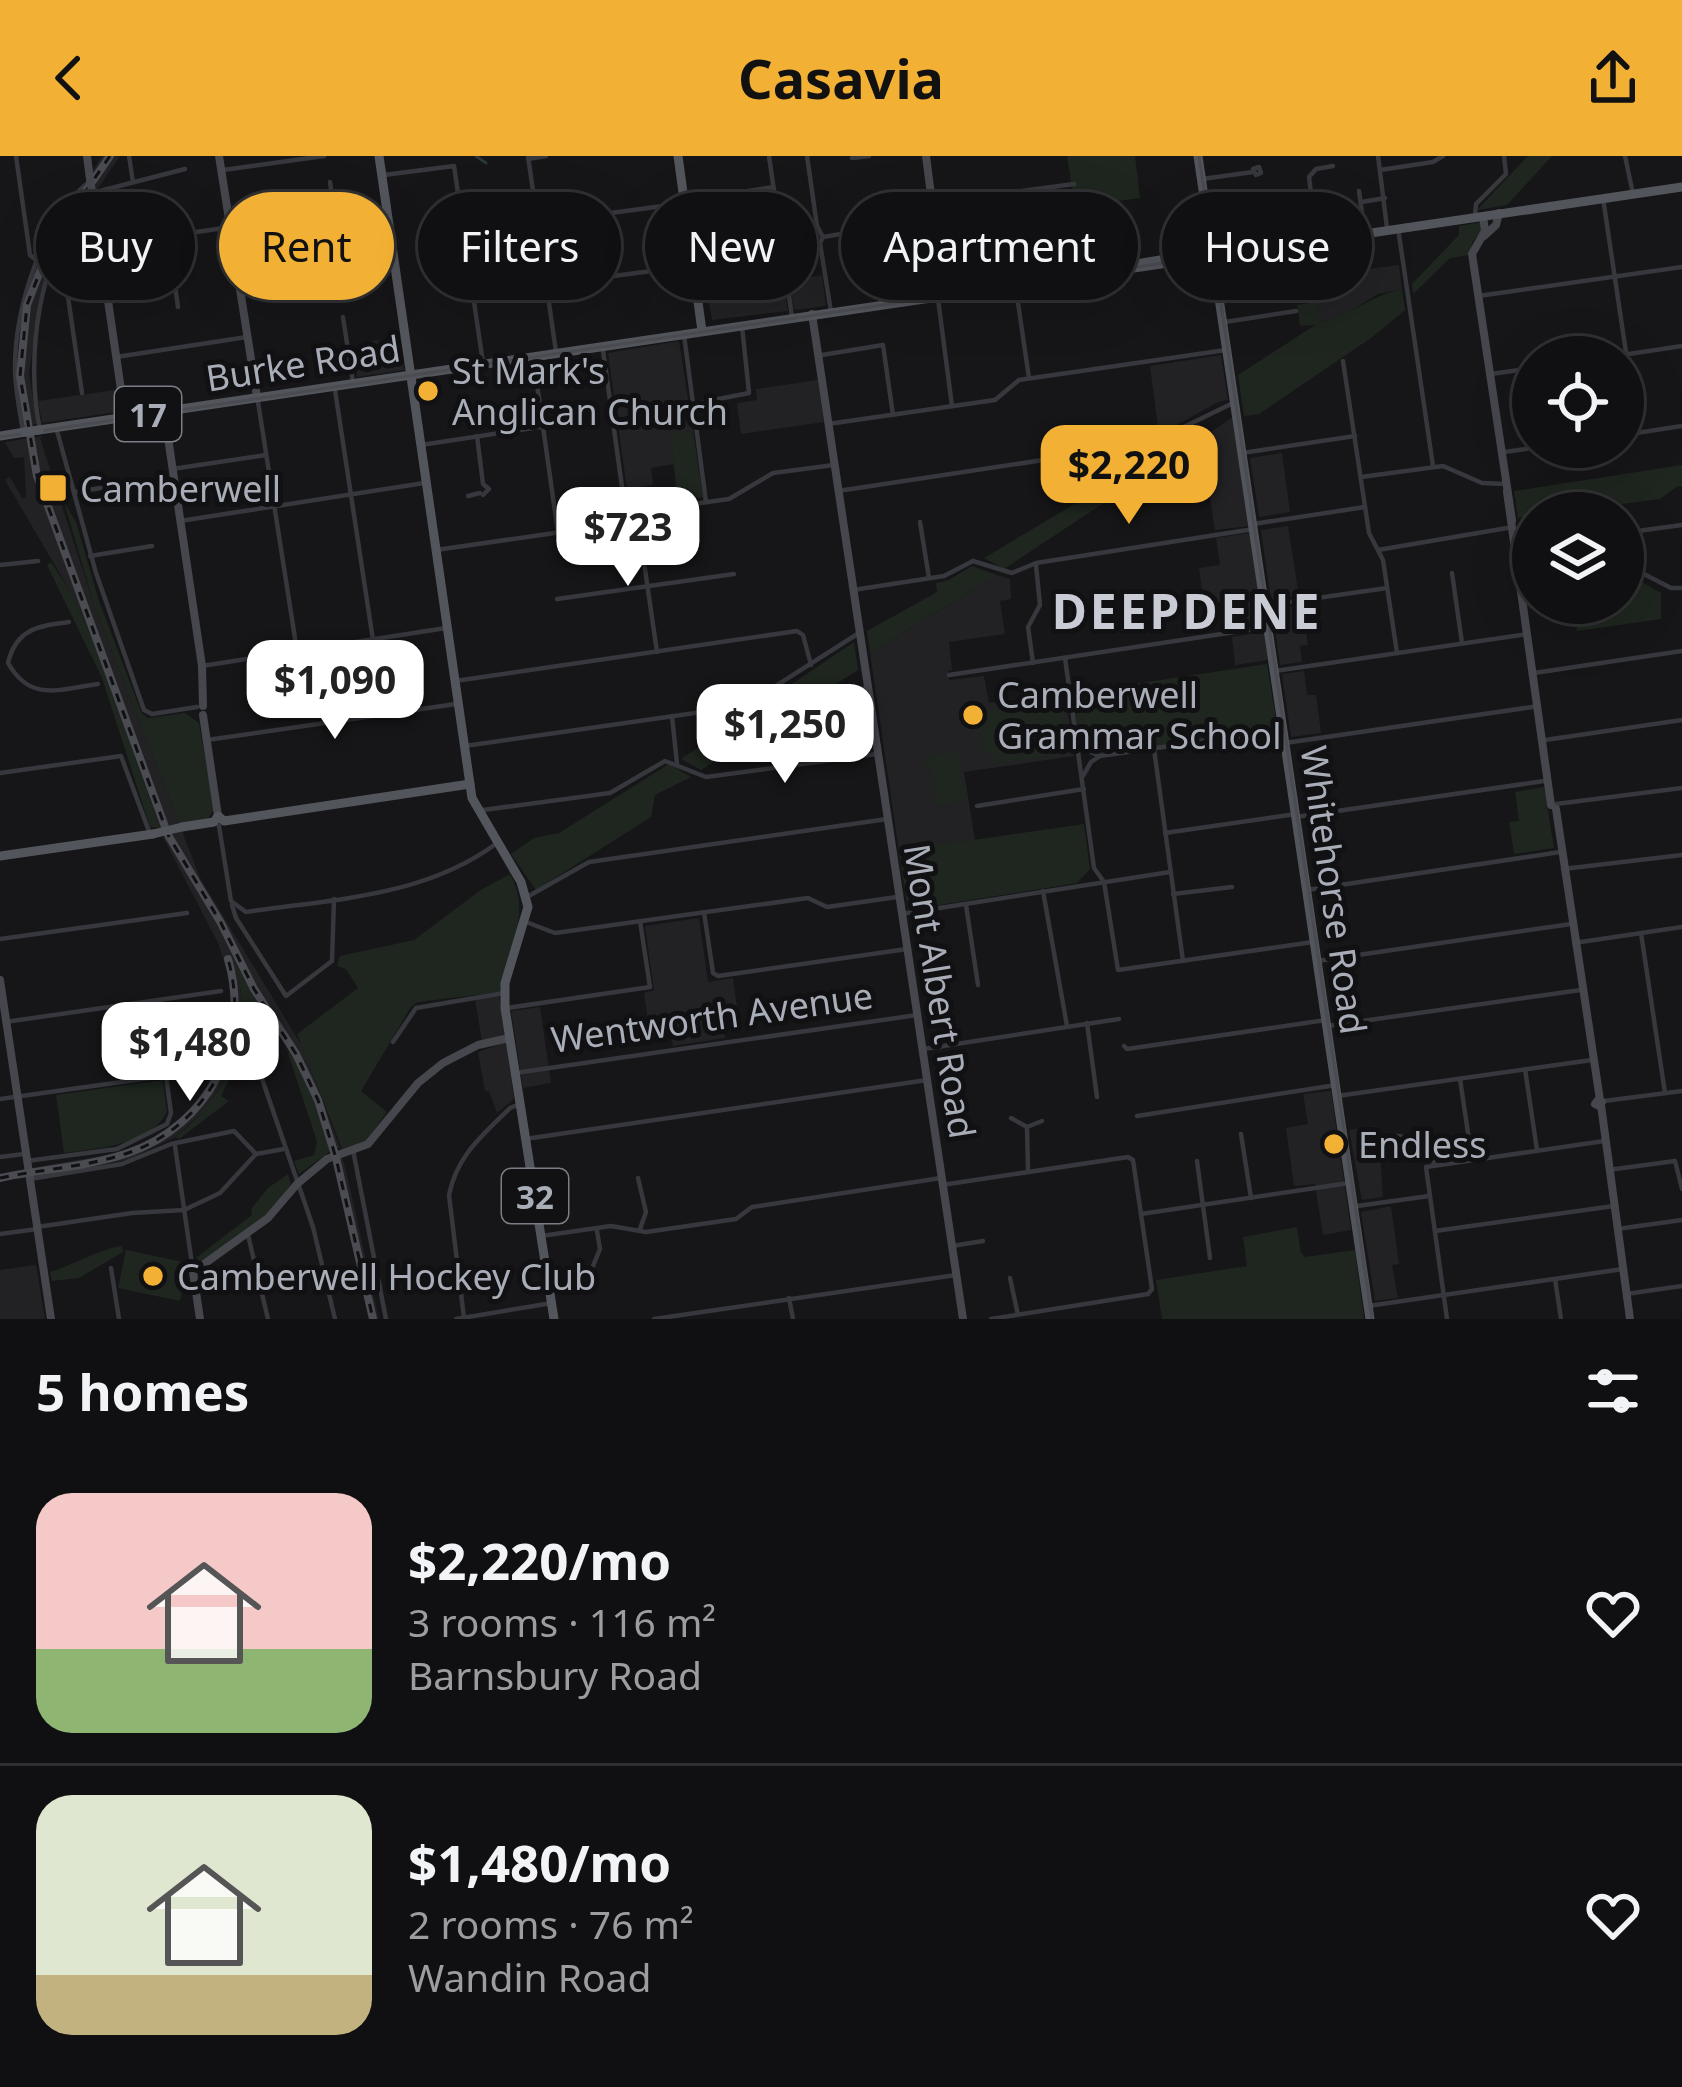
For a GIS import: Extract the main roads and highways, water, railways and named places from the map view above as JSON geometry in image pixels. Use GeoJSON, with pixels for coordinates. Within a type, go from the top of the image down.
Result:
{"type":"FeatureCollection","features":[{"type":"Feature","properties":{"kind":"main road"},"geometry":{"type":"LineString","coordinates":[[379,156],[411,374]]}},
{"type":"Feature","properties":{"kind":"main road"},"geometry":{"type":"LineString","coordinates":[[678,156],[684,192]]}},
{"type":"Feature","properties":{"kind":"main road","name":"Whitehorse Road"},"geometry":{"type":"LineString","coordinates":[[1198,156],[1204,192]]}},
{"type":"Feature","properties":{"kind":"main road","name":"Burke Road"},"geometry":{"type":"LineString","coordinates":[[1372,232],[1682,187]]}},
{"type":"Feature","properties":{"kind":"main road","name":"Burke Road"},"geometry":{"type":"LineString","coordinates":[[0,436],[1162,265]]}},
{"type":"Feature","properties":{"kind":"main road"},"geometry":{"type":"LineString","coordinates":[[698,300],[705,330]]}},
{"type":"Feature","properties":{"kind":"main road"},"geometry":{"type":"LineString","coordinates":[[700,300],[705,330]]}},
{"type":"Feature","properties":{"kind":"main road","name":"Whitehorse Road"},"geometry":{"type":"LineString","coordinates":[[1220,300],[1370,1319]]}},
{"type":"Feature","properties":{"kind":"main road"},"geometry":{"type":"LineString","coordinates":[[685,333],[699,318]]}},
{"type":"Feature","properties":{"kind":"main road","name":"32"},"geometry":{"type":"LineString","coordinates":[[411,374],[470,784],[477,811],[527,897],[526,922],[504,993],[554,1319]]}},
{"type":"Feature","properties":{"kind":"main road"},"geometry":{"type":"LineString","coordinates":[[0,856],[470,784]]}},
{"type":"Feature","properties":{"kind":"waterway"},"geometry":{"type":"LineString","coordinates":[[476,156],[486,163]]}},
{"type":"Feature","properties":{"kind":"tram line"},"geometry":{"type":"LineString","coordinates":[[1199,156],[1372,1319]]}},
{"type":"Feature","properties":{"kind":"tram line"},"geometry":{"type":"LineString","coordinates":[[0,437],[1162,263]]}},
{"type":"Feature","properties":{"kind":"railway"},"geometry":{"type":"LineString","coordinates":[[110,156],[52,240],[27,305],[20,376],[37,476],[168,835],[318,1100],[373,1319]]}},
{"type":"Feature","properties":{"kind":"railway"},"geometry":{"type":"LineString","coordinates":[[0,1178],[128,1153],[181,1123],[202,1101],[228,1049],[234,1020],[228,959]]}},
{"type":"Feature","properties":{"kind":"place","name":"St Mark's Anglican Church"},"geometry":{"type":"Point","coordinates":[428,391]}},
{"type":"Feature","properties":{"kind":"place","name":"Camberwell"},"geometry":{"type":"Point","coordinates":[53,488]}},
{"type":"Feature","properties":{"kind":"place","name":"Camberwell Grammar School"},"geometry":{"type":"Point","coordinates":[973,715]}},
{"type":"Feature","properties":{"kind":"place","name":"Endless"},"geometry":{"type":"Point","coordinates":[1334,1144]}},
{"type":"Feature","properties":{"kind":"place","name":"Camberwell Hockey Club"},"geometry":{"type":"Point","coordinates":[153,1276]}},
{"type":"Feature","properties":{"kind":"district","name":"DEEPDENE"},"geometry":{"type":"Point","coordinates":[1187,610]}}]}
